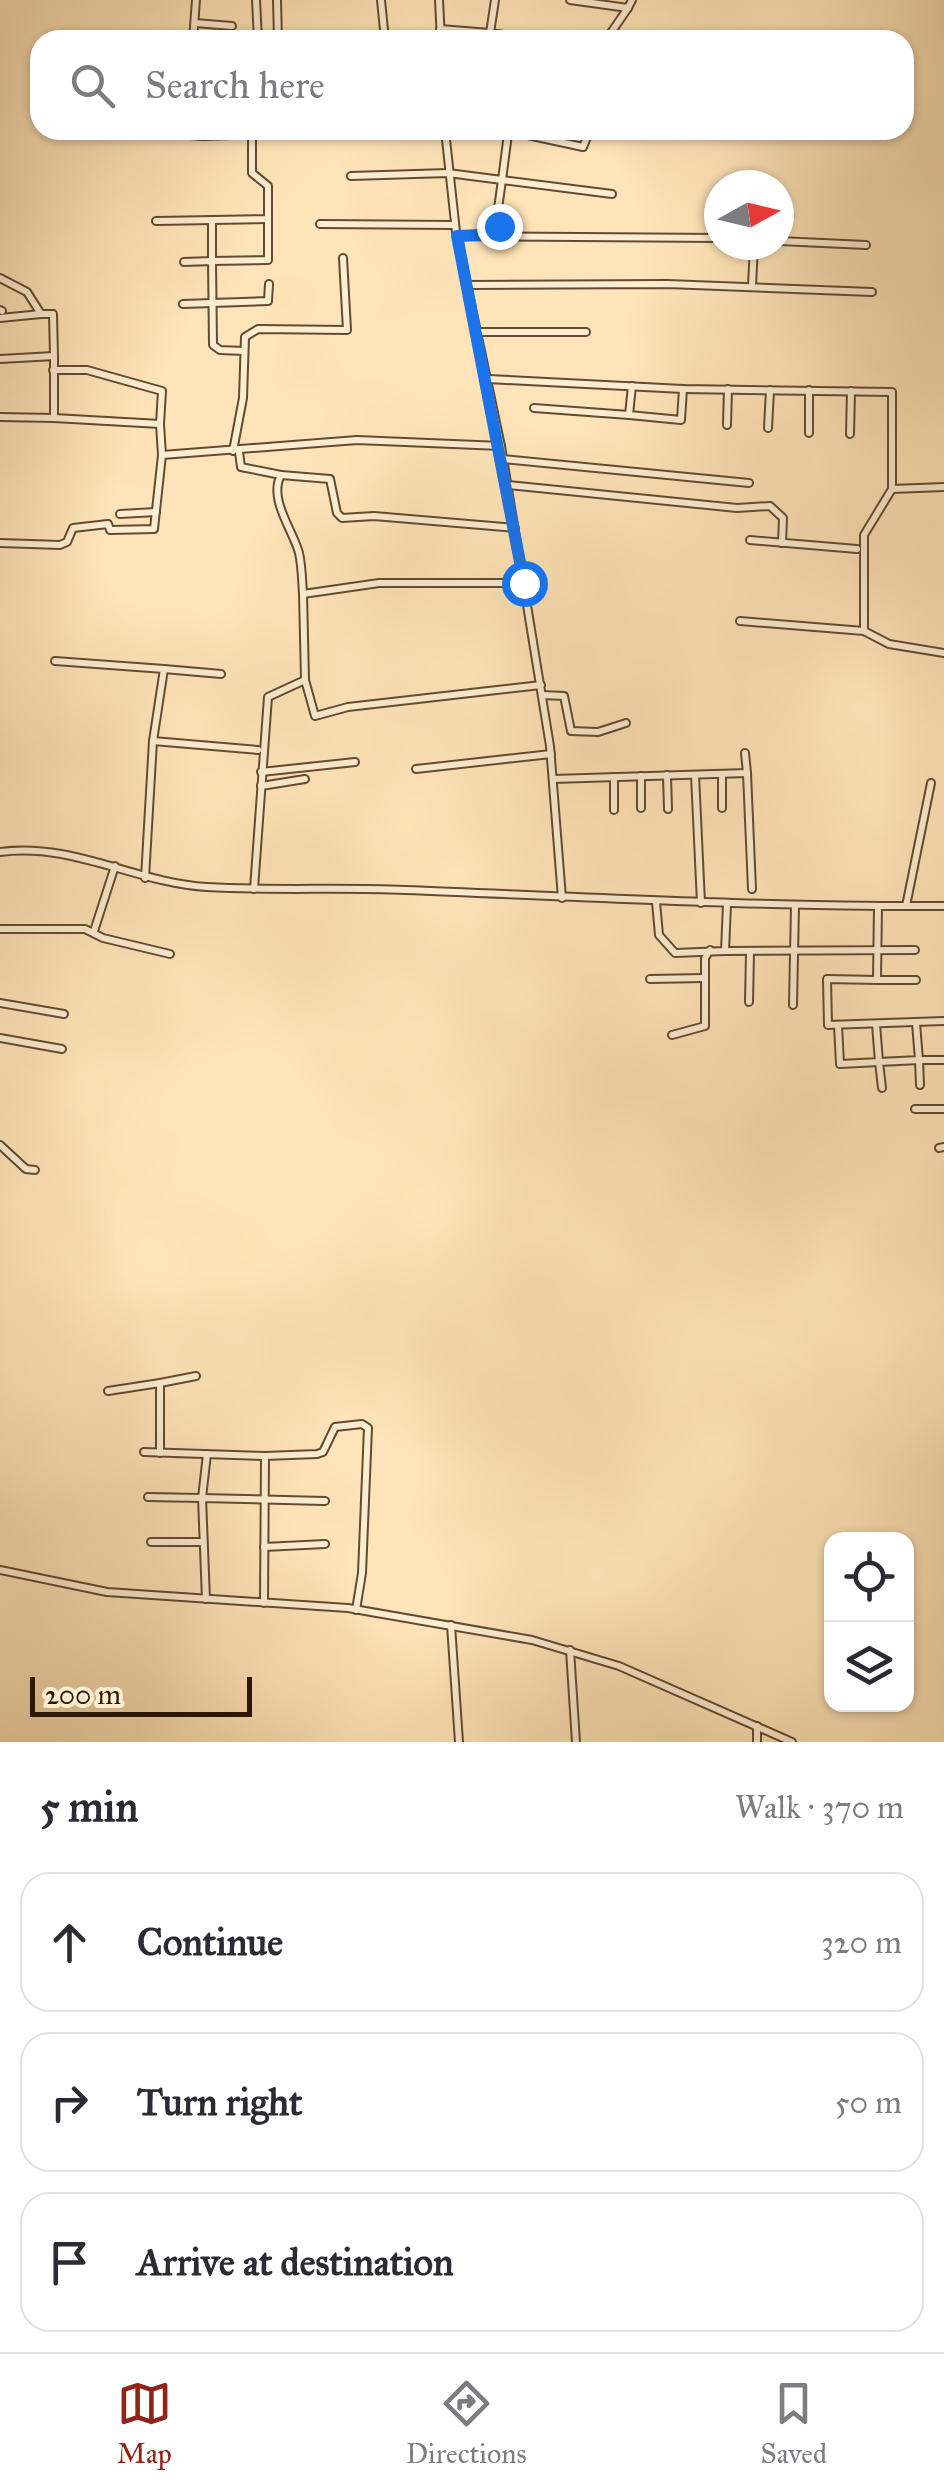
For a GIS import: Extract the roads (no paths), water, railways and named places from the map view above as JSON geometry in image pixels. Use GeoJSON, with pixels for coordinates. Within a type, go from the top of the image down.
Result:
{"type":"FeatureCollection","features":[{"type":"Feature","properties":{"kind":"street"},"geometry":{"type":"LineString","coordinates":[[194,30],[196,0]]}},
{"type":"Feature","properties":{"kind":"street"},"geometry":{"type":"LineString","coordinates":[[256,0],[258,30]]}},
{"type":"Feature","properties":{"kind":"street"},"geometry":{"type":"LineString","coordinates":[[277,0],[278,30]]}},
{"type":"Feature","properties":{"kind":"street"},"geometry":{"type":"LineString","coordinates":[[381,0],[384,30]]}},
{"type":"Feature","properties":{"kind":"street"},"geometry":{"type":"LineString","coordinates":[[439,0],[440,30]]}},
{"type":"Feature","properties":{"kind":"street"},"geometry":{"type":"LineString","coordinates":[[491,30],[496,0]]}},
{"type":"Feature","properties":{"kind":"street"},"geometry":{"type":"LineString","coordinates":[[570,0],[630,4],[613,30]]}},
{"type":"Feature","properties":{"kind":"street"},"geometry":{"type":"LineString","coordinates":[[194,23],[232,26]]}},
{"type":"Feature","properties":{"kind":"street"},"geometry":{"type":"LineString","coordinates":[[184,262],[268,260],[268,186],[252,173],[252,140]]}},
{"type":"Feature","properties":{"kind":"street"},"geometry":{"type":"LineString","coordinates":[[445,140],[457,236],[508,486],[551,754],[562,898]]}},
{"type":"Feature","properties":{"kind":"street"},"geometry":{"type":"LineString","coordinates":[[503,234],[497,216],[507,140]]}},
{"type":"Feature","properties":{"kind":"street"},"geometry":{"type":"LineString","coordinates":[[548,140],[583,147],[586,140]]}},
{"type":"Feature","properties":{"kind":"street"},"geometry":{"type":"LineString","coordinates":[[351,176],[448,173],[612,194]]}},
{"type":"Feature","properties":{"kind":"street"},"geometry":{"type":"LineString","coordinates":[[156,221],[268,219]]}},
{"type":"Feature","properties":{"kind":"street"},"geometry":{"type":"LineString","coordinates":[[212,220],[213,345],[220,350],[244,351]]}},
{"type":"Feature","properties":{"kind":"street"},"geometry":{"type":"LineString","coordinates":[[320,224],[455,224]]}},
{"type":"Feature","properties":{"kind":"street"},"geometry":{"type":"LineString","coordinates":[[457,236],[704,238]]}},
{"type":"Feature","properties":{"kind":"street"},"geometry":{"type":"LineString","coordinates":[[794,242],[866,245]]}},
{"type":"Feature","properties":{"kind":"street"},"geometry":{"type":"LineString","coordinates":[[343,258],[349,327],[254,330],[245,338],[236,452],[241,467],[330,479],[337,514],[342,518],[374,516],[515,528]]}},
{"type":"Feature","properties":{"kind":"street"},"geometry":{"type":"LineString","coordinates":[[752,286],[753,260]]}},
{"type":"Feature","properties":{"kind":"street"},"geometry":{"type":"LineString","coordinates":[[0,278],[27,292],[41,314]]}},
{"type":"Feature","properties":{"kind":"street"},"geometry":{"type":"LineString","coordinates":[[183,304],[268,301],[269,284]]}},
{"type":"Feature","properties":{"kind":"street"},"geometry":{"type":"LineString","coordinates":[[468,285],[752,286],[872,292]]}},
{"type":"Feature","properties":{"kind":"street"},"geometry":{"type":"LineString","coordinates":[[1,313],[53,314],[54,418]]}},
{"type":"Feature","properties":{"kind":"street"},"geometry":{"type":"LineString","coordinates":[[478,332],[586,332]]}},
{"type":"Feature","properties":{"kind":"street"},"geometry":{"type":"LineString","coordinates":[[0,359],[54,356]]}},
{"type":"Feature","properties":{"kind":"street"},"geometry":{"type":"LineString","coordinates":[[0,543],[60,545],[73,528],[93,525],[108,524],[110,530],[154,529],[162,455],[162,392],[87,370],[53,370]]}},
{"type":"Feature","properties":{"kind":"street"},"geometry":{"type":"LineString","coordinates":[[488,378],[683,389],[892,392],[892,490],[864,535],[864,631]]}},
{"type":"Feature","properties":{"kind":"street"},"geometry":{"type":"LineString","coordinates":[[629,415],[632,386]]}},
{"type":"Feature","properties":{"kind":"street"},"geometry":{"type":"LineString","coordinates":[[534,408],[681,420],[683,389]]}},
{"type":"Feature","properties":{"kind":"street"},"geometry":{"type":"LineString","coordinates":[[727,424],[728,389]]}},
{"type":"Feature","properties":{"kind":"street"},"geometry":{"type":"LineString","coordinates":[[768,428],[770,390]]}},
{"type":"Feature","properties":{"kind":"street"},"geometry":{"type":"LineString","coordinates":[[809,433],[810,390]]}},
{"type":"Feature","properties":{"kind":"street"},"geometry":{"type":"LineString","coordinates":[[850,434],[851,391]]}},
{"type":"Feature","properties":{"kind":"street"},"geometry":{"type":"LineString","coordinates":[[0,416],[160,424]]}},
{"type":"Feature","properties":{"kind":"street"},"geometry":{"type":"LineString","coordinates":[[162,455],[356,440],[500,446]]}},
{"type":"Feature","properties":{"kind":"street"},"geometry":{"type":"LineString","coordinates":[[503,460],[750,483]]}},
{"type":"Feature","properties":{"kind":"street"},"geometry":{"type":"LineString","coordinates":[[281,475],[278,482],[284,520],[300,555],[304,680],[315,716],[348,707],[541,690],[564,696],[571,731],[598,732],[626,723]]}},
{"type":"Feature","properties":{"kind":"street"},"geometry":{"type":"LineString","coordinates":[[508,486],[736,508],[770,506],[782,518],[782,543]]}},
{"type":"Feature","properties":{"kind":"street"},"geometry":{"type":"LineString","coordinates":[[892,490],[944,487]]}},
{"type":"Feature","properties":{"kind":"street"},"geometry":{"type":"LineString","coordinates":[[120,514],[156,512]]}},
{"type":"Feature","properties":{"kind":"street"},"geometry":{"type":"LineString","coordinates":[[750,540],[857,549]]}},
{"type":"Feature","properties":{"kind":"street"},"geometry":{"type":"LineString","coordinates":[[303,594],[379,583],[524,583]]}},
{"type":"Feature","properties":{"kind":"street"},"geometry":{"type":"LineString","coordinates":[[740,622],[864,631],[889,644],[944,654]]}},
{"type":"Feature","properties":{"kind":"street"},"geometry":{"type":"LineString","coordinates":[[55,661],[221,674]]}},
{"type":"Feature","properties":{"kind":"street"},"geometry":{"type":"LineString","coordinates":[[144,878],[153,741],[164,669]]}},
{"type":"Feature","properties":{"kind":"street"},"geometry":{"type":"LineString","coordinates":[[254,889],[268,697],[304,680]]}},
{"type":"Feature","properties":{"kind":"street"},"geometry":{"type":"LineString","coordinates":[[153,741],[258,750]]}},
{"type":"Feature","properties":{"kind":"street"},"geometry":{"type":"LineString","coordinates":[[745,753],[752,889]]}},
{"type":"Feature","properties":{"kind":"street"},"geometry":{"type":"LineString","coordinates":[[416,769],[551,754]]}},
{"type":"Feature","properties":{"kind":"street"},"geometry":{"type":"LineString","coordinates":[[261,772],[354,762]]}},
{"type":"Feature","properties":{"kind":"street"},"geometry":{"type":"LineString","coordinates":[[554,779],[747,773]]}},
{"type":"Feature","properties":{"kind":"street"},"geometry":{"type":"LineString","coordinates":[[695,774],[701,903]]}},
{"type":"Feature","properties":{"kind":"street"},"geometry":{"type":"LineString","coordinates":[[722,774],[722,808]]}},
{"type":"Feature","properties":{"kind":"street"},"geometry":{"type":"LineString","coordinates":[[640,808],[641,776]]}},
{"type":"Feature","properties":{"kind":"street"},"geometry":{"type":"LineString","coordinates":[[668,776],[668,808]]}},
{"type":"Feature","properties":{"kind":"street"},"geometry":{"type":"LineString","coordinates":[[614,777],[614,810]]}},
{"type":"Feature","properties":{"kind":"street"},"geometry":{"type":"LineString","coordinates":[[261,786],[305,780]]}},
{"type":"Feature","properties":{"kind":"street"},"geometry":{"type":"LineString","coordinates":[[906,906],[931,783]]}},
{"type":"Feature","properties":{"kind":"street"},"geometry":{"type":"LineString","coordinates":[[0,852],[31,849],[115,866],[144,878],[254,889],[727,904],[944,906]]}},
{"type":"Feature","properties":{"kind":"street"},"geometry":{"type":"LineString","coordinates":[[94,931],[115,866]]}},
{"type":"Feature","properties":{"kind":"street"},"geometry":{"type":"LineString","coordinates":[[656,902],[659,935],[674,952],[915,950]]}},
{"type":"Feature","properties":{"kind":"street"},"geometry":{"type":"LineString","coordinates":[[726,951],[727,904]]}},
{"type":"Feature","properties":{"kind":"street"},"geometry":{"type":"LineString","coordinates":[[793,1005],[795,905]]}},
{"type":"Feature","properties":{"kind":"street"},"geometry":{"type":"LineString","coordinates":[[877,980],[878,906]]}},
{"type":"Feature","properties":{"kind":"street"},"geometry":{"type":"LineString","coordinates":[[0,929],[94,931],[103,938],[170,954]]}},
{"type":"Feature","properties":{"kind":"street"},"geometry":{"type":"LineString","coordinates":[[672,1035],[705,1026],[704,978],[711,949]]}},
{"type":"Feature","properties":{"kind":"street"},"geometry":{"type":"LineString","coordinates":[[749,1002],[750,953]]}},
{"type":"Feature","properties":{"kind":"street"},"geometry":{"type":"LineString","coordinates":[[650,979],[704,978]]}},
{"type":"Feature","properties":{"kind":"street"},"geometry":{"type":"LineString","coordinates":[[916,980],[826,978],[828,1025],[944,1021]]}},
{"type":"Feature","properties":{"kind":"street"},"geometry":{"type":"LineString","coordinates":[[0,1002],[64,1014]]}},
{"type":"Feature","properties":{"kind":"street"},"geometry":{"type":"LineString","coordinates":[[916,1022],[920,1085]]}},
{"type":"Feature","properties":{"kind":"street"},"geometry":{"type":"LineString","coordinates":[[876,1024],[882,1088]]}},
{"type":"Feature","properties":{"kind":"street"},"geometry":{"type":"LineString","coordinates":[[838,1025],[840,1064],[944,1060]]}},
{"type":"Feature","properties":{"kind":"street"},"geometry":{"type":"LineString","coordinates":[[0,1038],[62,1049]]}},
{"type":"Feature","properties":{"kind":"street"},"geometry":{"type":"LineString","coordinates":[[916,1110],[944,1108]]}},
{"type":"Feature","properties":{"kind":"street"},"geometry":{"type":"LineString","coordinates":[[0,1145],[17,1162],[35,1170]]}},
{"type":"Feature","properties":{"kind":"street"},"geometry":{"type":"LineString","coordinates":[[108,1391],[196,1376]]}},
{"type":"Feature","properties":{"kind":"street"},"geometry":{"type":"LineString","coordinates":[[160,1383],[160,1452]]}},
{"type":"Feature","properties":{"kind":"street"},"geometry":{"type":"LineString","coordinates":[[144,1452],[317,1454],[323,1452],[335,1427],[362,1424],[368,1428],[362,1573],[356,1610]]}},
{"type":"Feature","properties":{"kind":"street"},"geometry":{"type":"LineString","coordinates":[[206,1598],[202,1498],[207,1454]]}},
{"type":"Feature","properties":{"kind":"street"},"geometry":{"type":"LineString","coordinates":[[264,1456],[264,1602]]}},
{"type":"Feature","properties":{"kind":"street"},"geometry":{"type":"LineString","coordinates":[[148,1497],[324,1501]]}},
{"type":"Feature","properties":{"kind":"street"},"geometry":{"type":"LineString","coordinates":[[151,1542],[202,1542]]}},
{"type":"Feature","properties":{"kind":"street"},"geometry":{"type":"LineString","coordinates":[[264,1547],[325,1544]]}},
{"type":"Feature","properties":{"kind":"street"},"geometry":{"type":"LineString","coordinates":[[0,1570],[66,1587],[356,1610],[570,1650],[792,1742]]}},
{"type":"Feature","properties":{"kind":"street"},"geometry":{"type":"LineString","coordinates":[[451,1625],[459,1742]]}},
{"type":"Feature","properties":{"kind":"street"},"geometry":{"type":"LineString","coordinates":[[570,1650],[576,1742]]}},
{"type":"Feature","properties":{"kind":"street"},"geometry":{"type":"LineString","coordinates":[[757,1726],[757,1742]]}}]}
